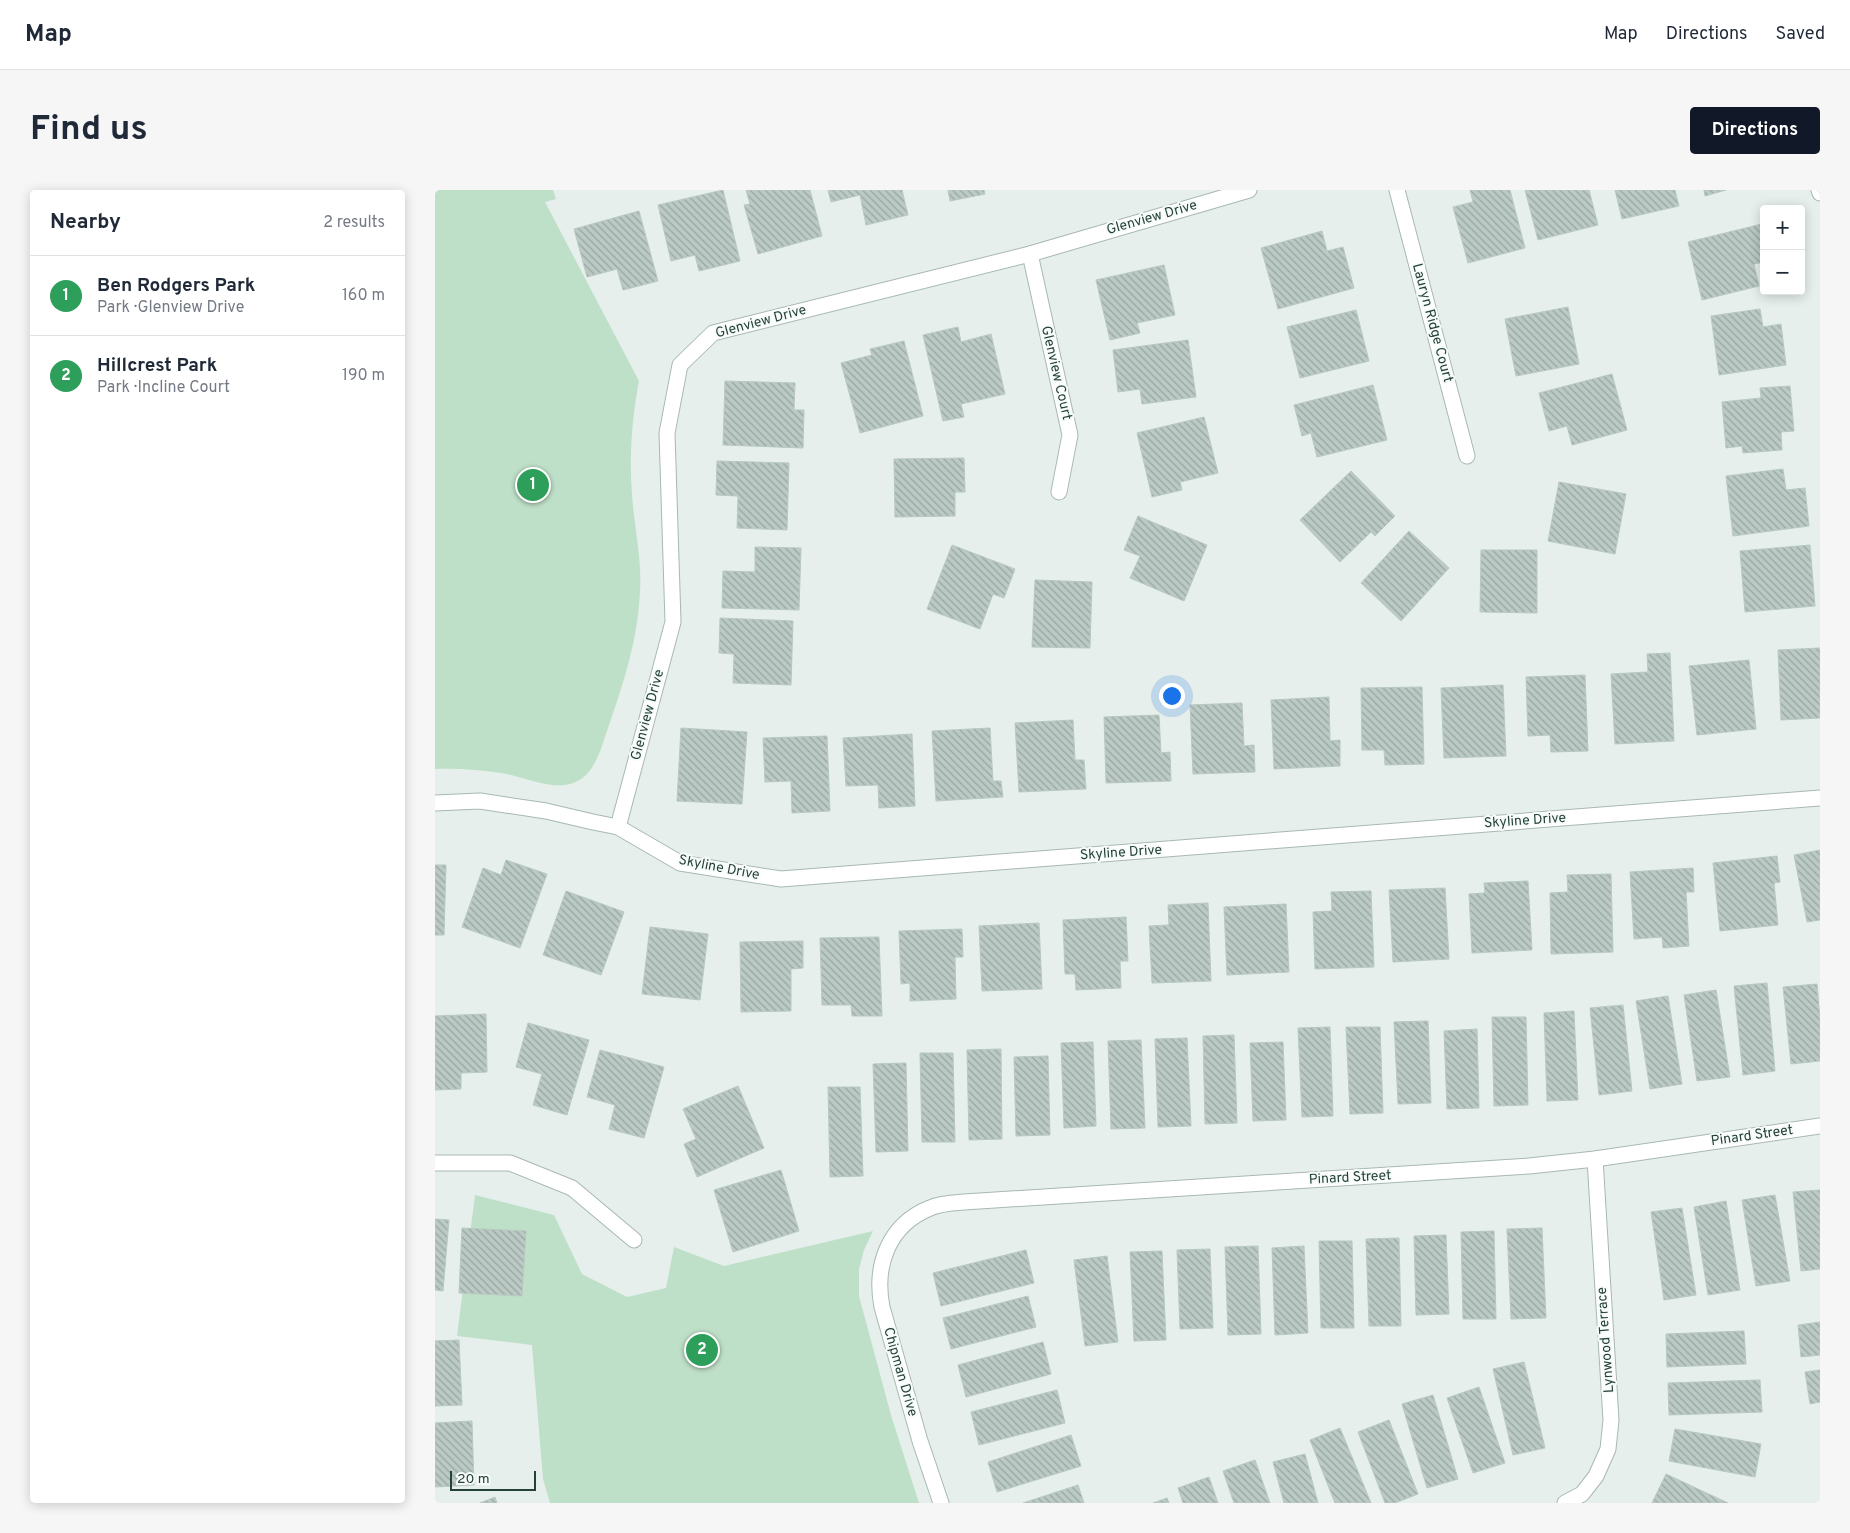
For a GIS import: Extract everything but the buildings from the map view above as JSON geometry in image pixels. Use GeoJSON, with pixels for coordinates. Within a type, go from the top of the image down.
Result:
{"type":"FeatureCollection","features":[{"type":"Feature","properties":{"kind":"street","name":"Glenview Drive"},"geometry":{"type":"LineString","coordinates":[[618,827],[673,622],[667,433],[680,365],[713,332],[1029,254],[1249,190]]}},
{"type":"Feature","properties":{"kind":"street","name":"Lauryn Ridge Court"},"geometry":{"type":"LineString","coordinates":[[1397,190],[1467,456]]}},
{"type":"Feature","properties":{"kind":"street","name":"Glenview Court"},"geometry":{"type":"LineString","coordinates":[[1029,254],[1070,435],[1059,492]]}},
{"type":"Feature","properties":{"kind":"street","name":"Skyline Drive"},"geometry":{"type":"LineString","coordinates":[[435,803],[480,801],[546,811],[618,827],[680,863],[781,879],[1820,798]]}},
{"type":"Feature","properties":{"kind":"street","name":"Pinard Street"},"geometry":{"type":"LineString","coordinates":[[891,1241],[901,1227],[916,1214],[931,1207],[947,1203],[1411,1175],[1595,1159],[1820,1126]]}},
{"type":"Feature","properties":{"kind":"street","name":"Lynwood Terrace"},"geometry":{"type":"LineString","coordinates":[[1565,1503],[1582,1494],[1596,1476],[1608,1449],[1611,1420],[1595,1159]]}},
{"type":"Feature","properties":{"kind":"street"},"geometry":{"type":"LineString","coordinates":[[435,1163],[510,1163],[572,1188],[634,1240]]}},
{"type":"Feature","properties":{"kind":"street","name":"Chipman Drive"},"geometry":{"type":"LineString","coordinates":[[891,1241],[882,1258],[878,1290],[920,1441],[941,1503]]}},
{"type":"Feature","properties":{"kind":"green space"},"geometry":{"type":"Polygon","coordinates":[[[435,190],[553,190],[556,199],[545,202],[639,381],[631,451],[631,480],[640,579],[639,609],[633,645],[599,755],[585,776],[570,784],[546,784],[489,771],[435,769],[435,190]]]}},
{"type":"Feature","properties":{"kind":"green space"},"geometry":{"type":"Polygon","coordinates":[[[475,1195],[554,1215],[582,1274],[627,1297],[666,1288],[674,1247],[724,1266],[873,1231],[864,1250],[859,1269],[859,1296],[891,1415],[919,1503],[550,1503],[543,1479],[532,1345],[457,1336],[475,1195]]]}},
{"type":"Feature","properties":{"kind":"place","name":"Ben Rodgers Park"},"geometry":{"type":"Point","coordinates":[533,485]}},
{"type":"Feature","properties":{"kind":"place","name":"Hillcrest Park"},"geometry":{"type":"Point","coordinates":[702,1350]}}]}
